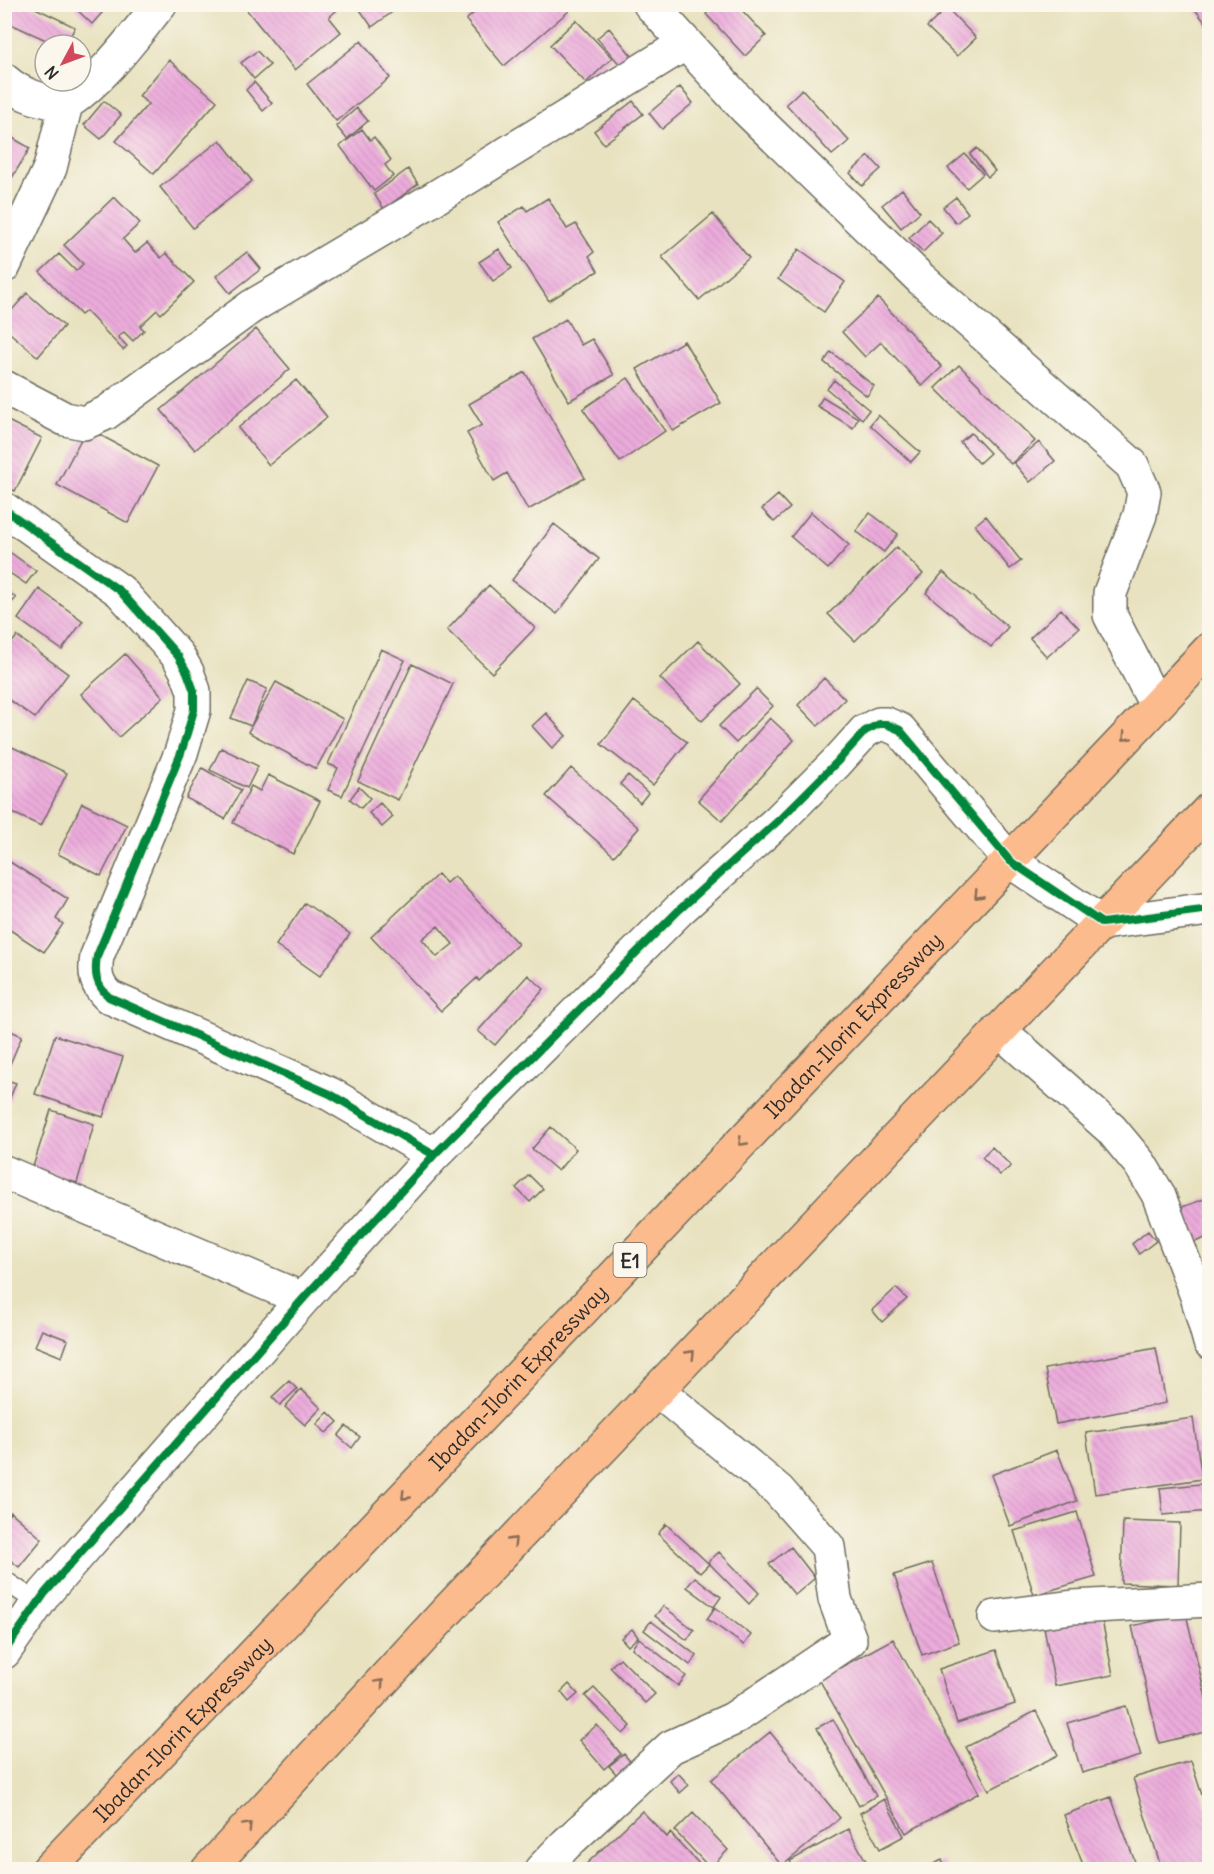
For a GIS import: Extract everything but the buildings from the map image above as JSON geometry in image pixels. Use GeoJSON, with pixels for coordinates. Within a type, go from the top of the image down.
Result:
{"type":"FeatureCollection","features":[{"type":"Feature","properties":{"kind":"highway","name":"Ibadan-Ilorin Expressway"},"geometry":{"type":"LineString","coordinates":[[48,1869],[1010,861],[1209,649]]}},
{"type":"Feature","properties":{"kind":"highway"},"geometry":{"type":"LineString","coordinates":[[208,1869],[447,1610],[1209,809]]}},
{"type":"Feature","properties":{"kind":"street"},"geometry":{"type":"LineString","coordinates":[[4,80],[17,92],[47,102],[66,104],[84,92],[111,65],[160,4]]}},
{"type":"Feature","properties":{"kind":"street"},"geometry":{"type":"LineString","coordinates":[[650,4],[746,109],[921,279],[1132,465],[1144,492],[1140,515],[1110,593],[1110,615],[1156,705]]}},
{"type":"Feature","properties":{"kind":"street"},"geometry":{"type":"LineString","coordinates":[[4,387],[65,419],[84,423],[106,413],[250,307],[433,199],[686,43]]}},
{"type":"Feature","properties":{"kind":"street"},"geometry":{"type":"LineString","coordinates":[[4,266],[50,168],[66,104]]}},
{"type":"Feature","properties":{"kind":"street"},"geometry":{"type":"LineString","coordinates":[[4,509],[120,591],[178,657],[194,691],[194,710],[181,753],[97,956],[95,978],[101,990],[110,998],[330,1094],[434,1155]]}},
{"type":"Feature","properties":{"kind":"street"},"geometry":{"type":"LineString","coordinates":[[4,1652],[45,1593],[303,1299],[434,1155],[679,910],[779,820],[865,731],[879,724],[886,724],[900,730],[1010,861],[1102,922],[1209,909]]}},
{"type":"Feature","properties":{"kind":"street"},"geometry":{"type":"LineString","coordinates":[[999,1030],[1111,1129],[1140,1164],[1158,1194],[1197,1296],[1209,1342]]}},
{"type":"Feature","properties":{"kind":"street"},"geometry":{"type":"LineString","coordinates":[[4,1172],[303,1299]]}},
{"type":"Feature","properties":{"kind":"street"},"geometry":{"type":"LineString","coordinates":[[541,1869],[671,1747],[733,1719],[850,1640],[835,1599],[828,1547],[778,1490],[657,1390]]}},
{"type":"Feature","properties":{"kind":"street"},"geometry":{"type":"LineString","coordinates":[[996,1617],[1073,1607],[1209,1600]]}},
{"type":"Feature","properties":{"kind":"lane"},"geometry":{"type":"LineString","coordinates":[[4,1580],[38,1603]]}},
{"type":"Feature","properties":{"kind":"cycle path"},"geometry":{"type":"LineString","coordinates":[[4,509],[120,591],[178,656],[194,691],[194,710],[181,753],[97,956],[96,974],[101,988],[109,997],[330,1094],[434,1155]]}},
{"type":"Feature","properties":{"kind":"cycle path"},"geometry":{"type":"LineString","coordinates":[[4,1652],[45,1593],[303,1299],[434,1155],[679,910],[779,820],[865,731],[879,724],[886,724],[900,730],[1010,861],[1102,923],[1210,909]]}}]}
